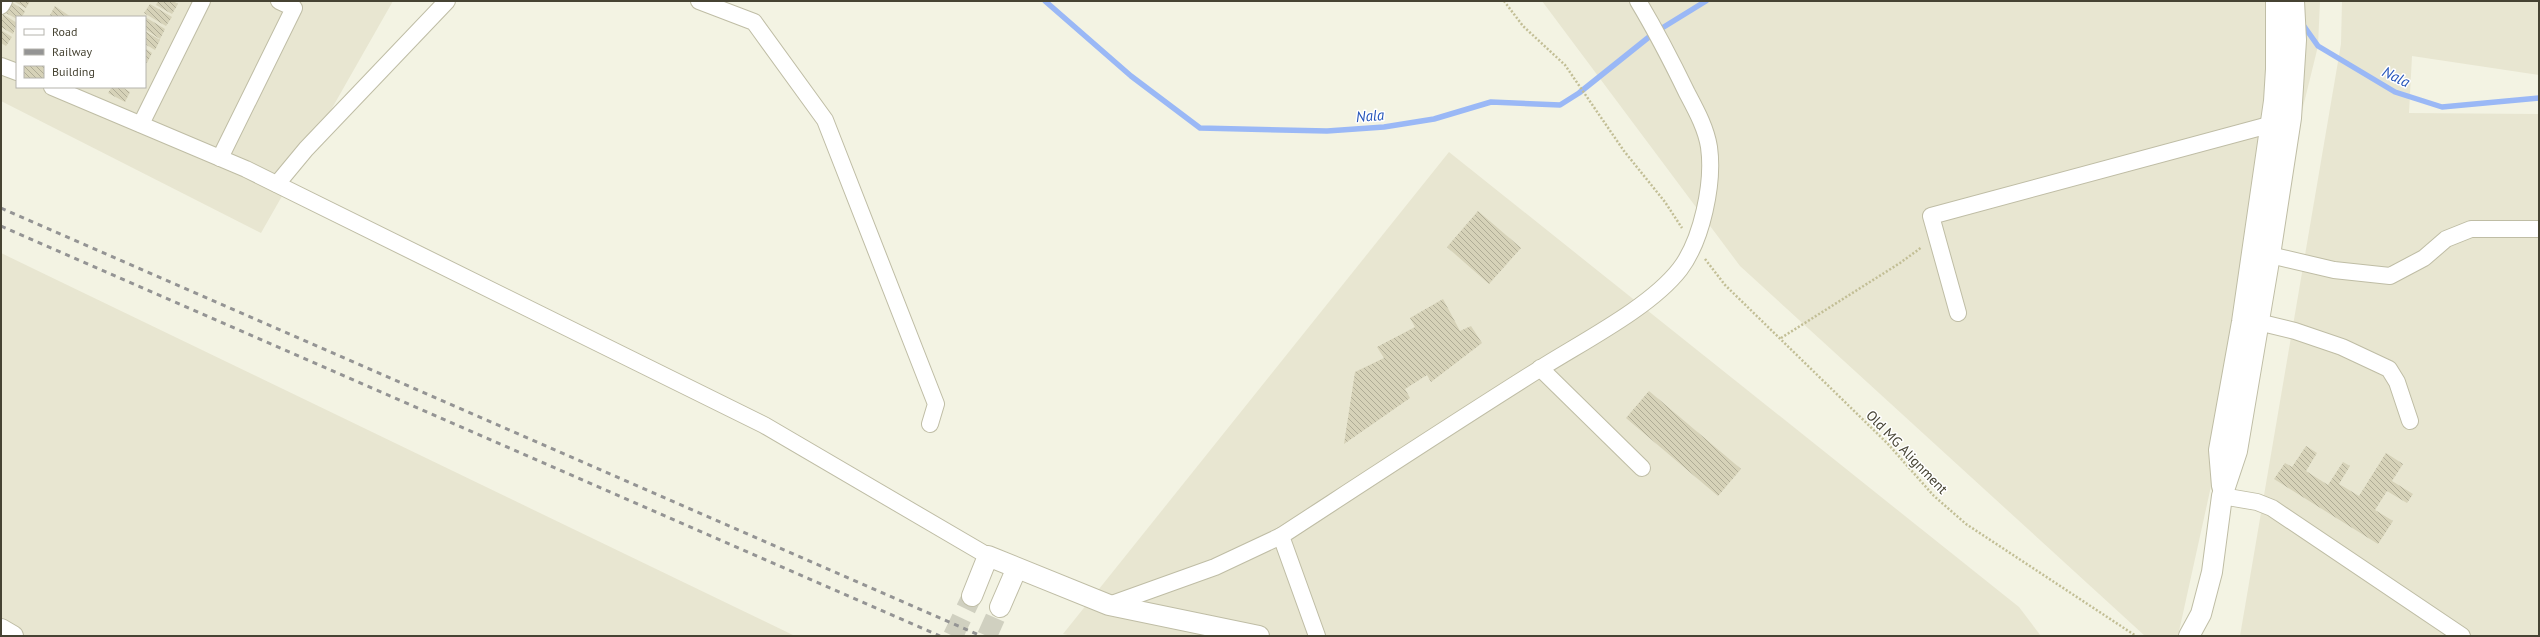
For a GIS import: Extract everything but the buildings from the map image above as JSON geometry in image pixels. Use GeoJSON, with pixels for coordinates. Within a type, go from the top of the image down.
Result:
{"type":"FeatureCollection","features":[{"type":"Feature","properties":{"kind":"street"},"geometry":{"type":"LineString","coordinates":[[1,6],[4,1]]}},
{"type":"Feature","properties":{"kind":"street"},"geometry":{"type":"LineString","coordinates":[[140,124],[202,1]]}},
{"type":"Feature","properties":{"kind":"street"},"geometry":{"type":"LineString","coordinates":[[220,158],[296,5],[279,1]]}},
{"type":"Feature","properties":{"kind":"street"},"geometry":{"type":"LineString","coordinates":[[277,184],[306,149],[447,1]]}},
{"type":"Feature","properties":{"kind":"street"},"geometry":{"type":"LineString","coordinates":[[699,1],[754,22],[825,120],[936,404],[930,424]]}},
{"type":"Feature","properties":{"kind":"street"},"geometry":{"type":"LineString","coordinates":[[1109,604],[1214,566],[1281,536],[1540,368],[1600,332],[1659,290],[1680,269],[1694,246],[1703,216],[1709,179],[1709,146],[1701,121],[1663,44],[1638,1]]}},
{"type":"Feature","properties":{"kind":"street"},"geometry":{"type":"LineString","coordinates":[[2188,636],[2201,614],[2208,592],[2222,496],[2237,451],[2270,255],[2291,118],[2286,39],[2276,1]]}},
{"type":"Feature","properties":{"kind":"street"},"geometry":{"type":"LineString","coordinates":[[2222,496],[2219,450],[2242,322],[2271,125],[2294,1]]}},
{"type":"Feature","properties":{"kind":"street"},"geometry":{"type":"LineString","coordinates":[[1,66],[16,72]]}},
{"type":"Feature","properties":{"kind":"street"},"geometry":{"type":"LineString","coordinates":[[54,88],[220,158],[277,184],[764,425],[988,556],[1016,570],[1109,604],[1259,636]]}},
{"type":"Feature","properties":{"kind":"street"},"geometry":{"type":"LineString","coordinates":[[1958,313],[1931,216],[2271,125],[2291,118]]}},
{"type":"Feature","properties":{"kind":"street"},"geometry":{"type":"LineString","coordinates":[[2270,255],[2334,270],[2390,276],[2424,258],[2446,239],[2471,229],[2539,228]]}},
{"type":"Feature","properties":{"kind":"street"},"geometry":{"type":"LineString","coordinates":[[2258,322],[2295,331],[2342,347],[2389,369],[2397,382],[2410,422]]}},
{"type":"Feature","properties":{"kind":"street"},"geometry":{"type":"LineString","coordinates":[[1540,368],[1642,468]]}},
{"type":"Feature","properties":{"kind":"street"},"geometry":{"type":"LineString","coordinates":[[2222,496],[2257,502],[2272,508],[2462,636]]}},
{"type":"Feature","properties":{"kind":"street"},"geometry":{"type":"LineString","coordinates":[[1281,536],[1317,636]]}},
{"type":"Feature","properties":{"kind":"street"},"geometry":{"type":"LineString","coordinates":[[972,596],[988,556]]}},
{"type":"Feature","properties":{"kind":"street"},"geometry":{"type":"LineString","coordinates":[[1000,607],[1016,570]]}},
{"type":"Feature","properties":{"kind":"street"},"geometry":{"type":"LineString","coordinates":[[1,629],[13,636]]}},
{"type":"Feature","properties":{"kind":"path","name":"Old MG Alignment"},"geometry":{"type":"LineString","coordinates":[[1504,1],[1523,26],[1565,65],[1624,151],[1665,202],[1694,246],[1725,285],[1888,444],[1934,496],[1966,524],[2136,636]]}},
{"type":"Feature","properties":{"kind":"path"},"geometry":{"type":"LineString","coordinates":[[1781,338],[1900,263],[1937,235]]}},
{"type":"Feature","properties":{"kind":"shaded area"},"geometry":{"type":"Polygon","coordinates":[[[1,1],[393,1],[261,233],[1,101],[1,1]]]}},
{"type":"Feature","properties":{"kind":"shaded area"},"geometry":{"type":"Polygon","coordinates":[[[1542,1],[2320,1],[2318,46],[2219,450],[2178,636],[2145,636],[1740,266],[1542,1]]]}},
{"type":"Feature","properties":{"kind":"shaded area"},"geometry":{"type":"Polygon","coordinates":[[[2342,1],[2539,1],[2539,75],[2412,56],[2409,113],[2539,114],[2539,636],[2240,636],[2341,44],[2342,1]]]}},
{"type":"Feature","properties":{"kind":"shaded area"},"geometry":{"type":"Polygon","coordinates":[[[1449,152],[2019,607],[2041,636],[1072,636],[1063,634],[1449,152]]]}},
{"type":"Feature","properties":{"kind":"shaded area"},"geometry":{"type":"Polygon","coordinates":[[[1,253],[61,282],[795,636],[1,636],[1,253]]]}},
{"type":"Feature","properties":{"kind":"waterway","name":"Nala"},"geometry":{"type":"LineString","coordinates":[[1045,1],[1131,76],[1200,128],[1327,131],[1384,127],[1434,119],[1491,102],[1560,105],[1579,93],[1654,33],[1706,1]]}},
{"type":"Feature","properties":{"kind":"waterway","name":"Nala"},"geometry":{"type":"LineString","coordinates":[[2301,22],[2318,46],[2395,92],[2442,107],[2539,98]]}},
{"type":"Feature","properties":{"kind":"tunnel"},"geometry":{"type":"LineString","coordinates":[[953,636],[972,596]]}},
{"type":"Feature","properties":{"kind":"tunnel"},"geometry":{"type":"LineString","coordinates":[[987,636],[1000,607]]}},
{"type":"Feature","properties":{"kind":"railway"},"geometry":{"type":"LineString","coordinates":[[1,208],[981,636]]}},
{"type":"Feature","properties":{"kind":"railway"},"geometry":{"type":"LineString","coordinates":[[1,226],[940,636]]}}]}
